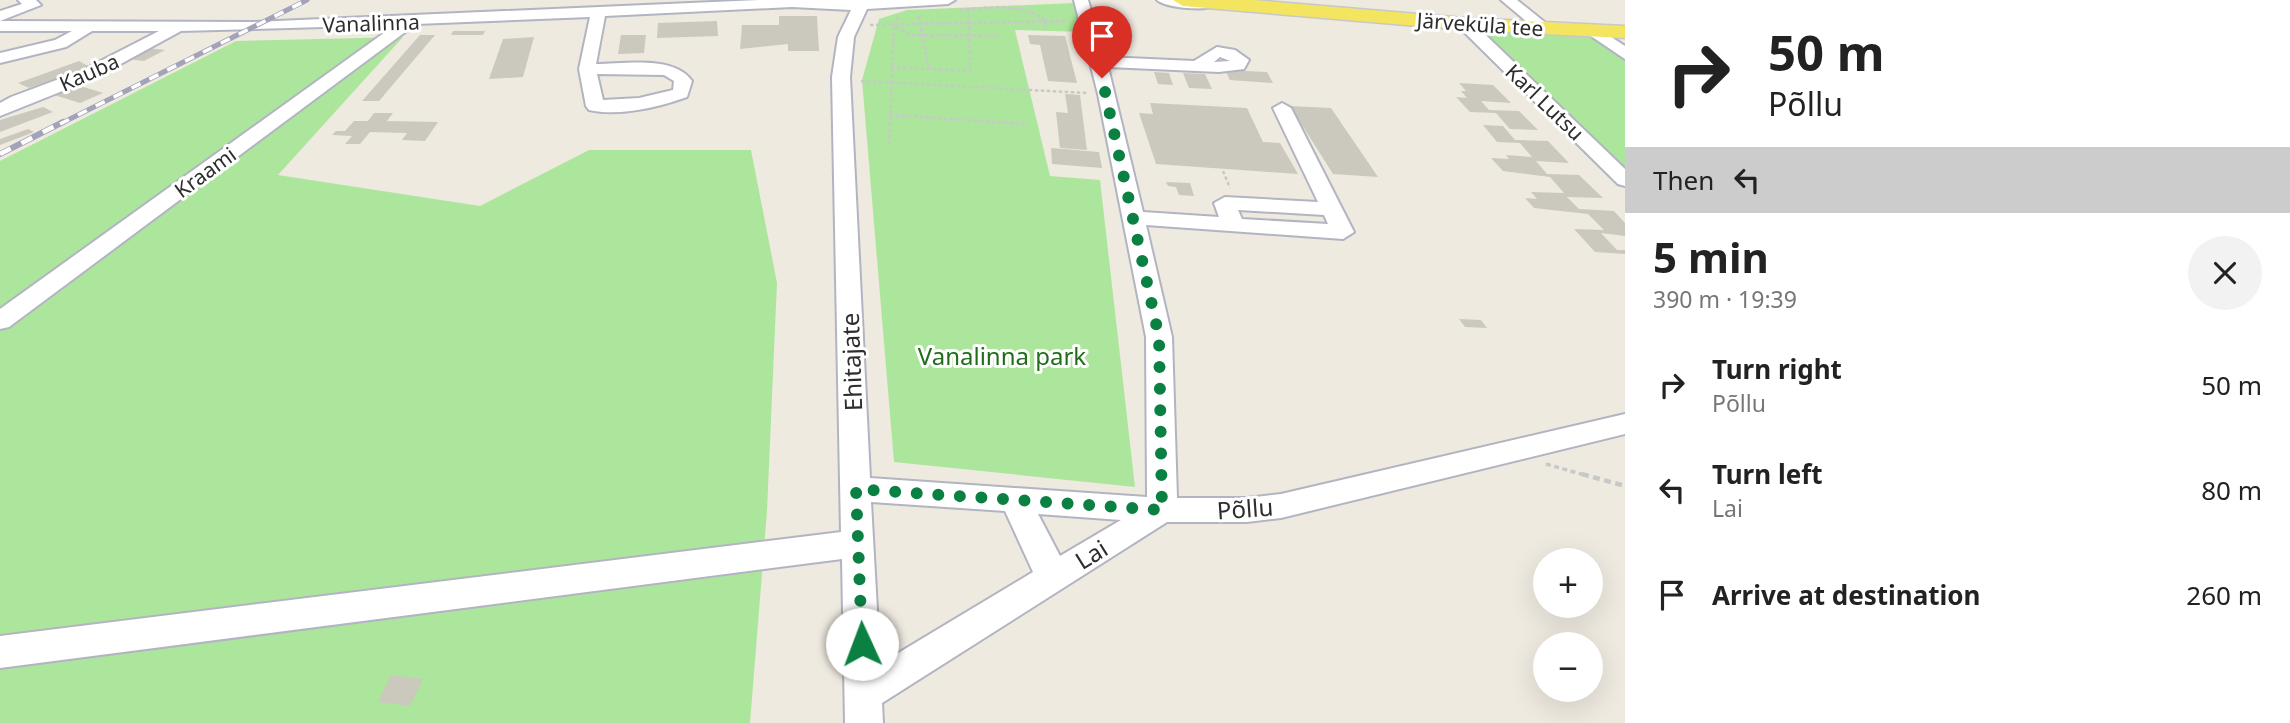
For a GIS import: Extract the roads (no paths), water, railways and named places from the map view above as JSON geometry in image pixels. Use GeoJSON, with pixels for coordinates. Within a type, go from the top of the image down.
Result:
{"type":"FeatureCollection","features":[{"type":"Feature","properties":{"kind":"main road","name":"Järveküla tee"},"geometry":{"type":"LineString","coordinates":[[1183,0],[1465,24],[1625,32]]}},
{"type":"Feature","properties":{"kind":"street"},"geometry":{"type":"LineString","coordinates":[[0,15],[34,5],[25,0]]}},
{"type":"Feature","properties":{"kind":"street"},"geometry":{"type":"LineString","coordinates":[[792,3],[813,0]]}},
{"type":"Feature","properties":{"kind":"street","name":"Järveküla tee"},"geometry":{"type":"LineString","coordinates":[[1164,0],[1210,4]]}},
{"type":"Feature","properties":{"kind":"street"},"geometry":{"type":"LineString","coordinates":[[1508,0],[1544,29]]}},
{"type":"Feature","properties":{"kind":"street","name":"Vanalinna"},"geometry":{"type":"LineString","coordinates":[[741,3],[865,10]]}},
{"type":"Feature","properties":{"kind":"street","name":"Vanalinna"},"geometry":{"type":"LineString","coordinates":[[0,26],[176,28],[410,22],[741,3],[792,3],[865,10]]}},
{"type":"Feature","properties":{"kind":"street"},"geometry":{"type":"LineString","coordinates":[[865,10],[953,5]]}},
{"type":"Feature","properties":{"kind":"street","name":"Ehitajate"},"geometry":{"type":"LineString","coordinates":[[864,708],[841,77],[846,37],[865,10]]}},
{"type":"Feature","properties":{"kind":"street"},"geometry":{"type":"LineString","coordinates":[[1084,10],[1107,94],[1159,337],[1162,510]]}},
{"type":"Feature","properties":{"kind":"street"},"geometry":{"type":"LineString","coordinates":[[587,69],[666,70],[679,75],[683,81],[681,93],[664,100],[626,106],[595,106],[587,69],[598,13]]}},
{"type":"Feature","properties":{"kind":"street","name":"Kraami"},"geometry":{"type":"LineString","coordinates":[[0,321],[410,22]]}},
{"type":"Feature","properties":{"kind":"street","name":"Karl Lutsu"},"geometry":{"type":"LineString","coordinates":[[1465,24],[1625,180]]}},
{"type":"Feature","properties":{"kind":"street"},"geometry":{"type":"LineString","coordinates":[[0,58],[60,44],[89,28]]}},
{"type":"Feature","properties":{"kind":"street","name":"Kauba"},"geometry":{"type":"LineString","coordinates":[[0,111],[17,101],[89,74],[176,28]]}},
{"type":"Feature","properties":{"kind":"street"},"geometry":{"type":"LineString","coordinates":[[1594,31],[1625,54]]}},
{"type":"Feature","properties":{"kind":"street"},"geometry":{"type":"LineString","coordinates":[[1098,62],[1198,66]]}},
{"type":"Feature","properties":{"kind":"street"},"geometry":{"type":"LineString","coordinates":[[1135,218],[1233,225],[1225,202],[1332,209],[1282,108]]}},
{"type":"Feature","properties":{"kind":"street","name":"Põllu"},"geometry":{"type":"LineString","coordinates":[[856,489],[1162,510],[1247,510],[1281,506],[1625,424]]}},
{"type":"Feature","properties":{"kind":"street"},"geometry":{"type":"LineString","coordinates":[[1014,500],[1042,551],[1052,578]]}},
{"type":"Feature","properties":{"kind":"street","name":"Lai"},"geometry":{"type":"LineString","coordinates":[[864,708],[1052,578],[1162,510]]}},
{"type":"Feature","properties":{"kind":"street"},"geometry":{"type":"LineString","coordinates":[[0,652],[859,543]]}},
{"type":"Feature","properties":{"kind":"railway"},"geometry":{"type":"LineString","coordinates":[[60,124],[307,0]]}},
{"type":"Feature","properties":{"kind":"railway"},"geometry":{"type":"LineString","coordinates":[[0,154],[63,122]]}},
{"type":"Feature","properties":{"kind":"park label","name":"Vanalinna park"},"geometry":{"type":"Point","coordinates":[1002,355]}}]}
